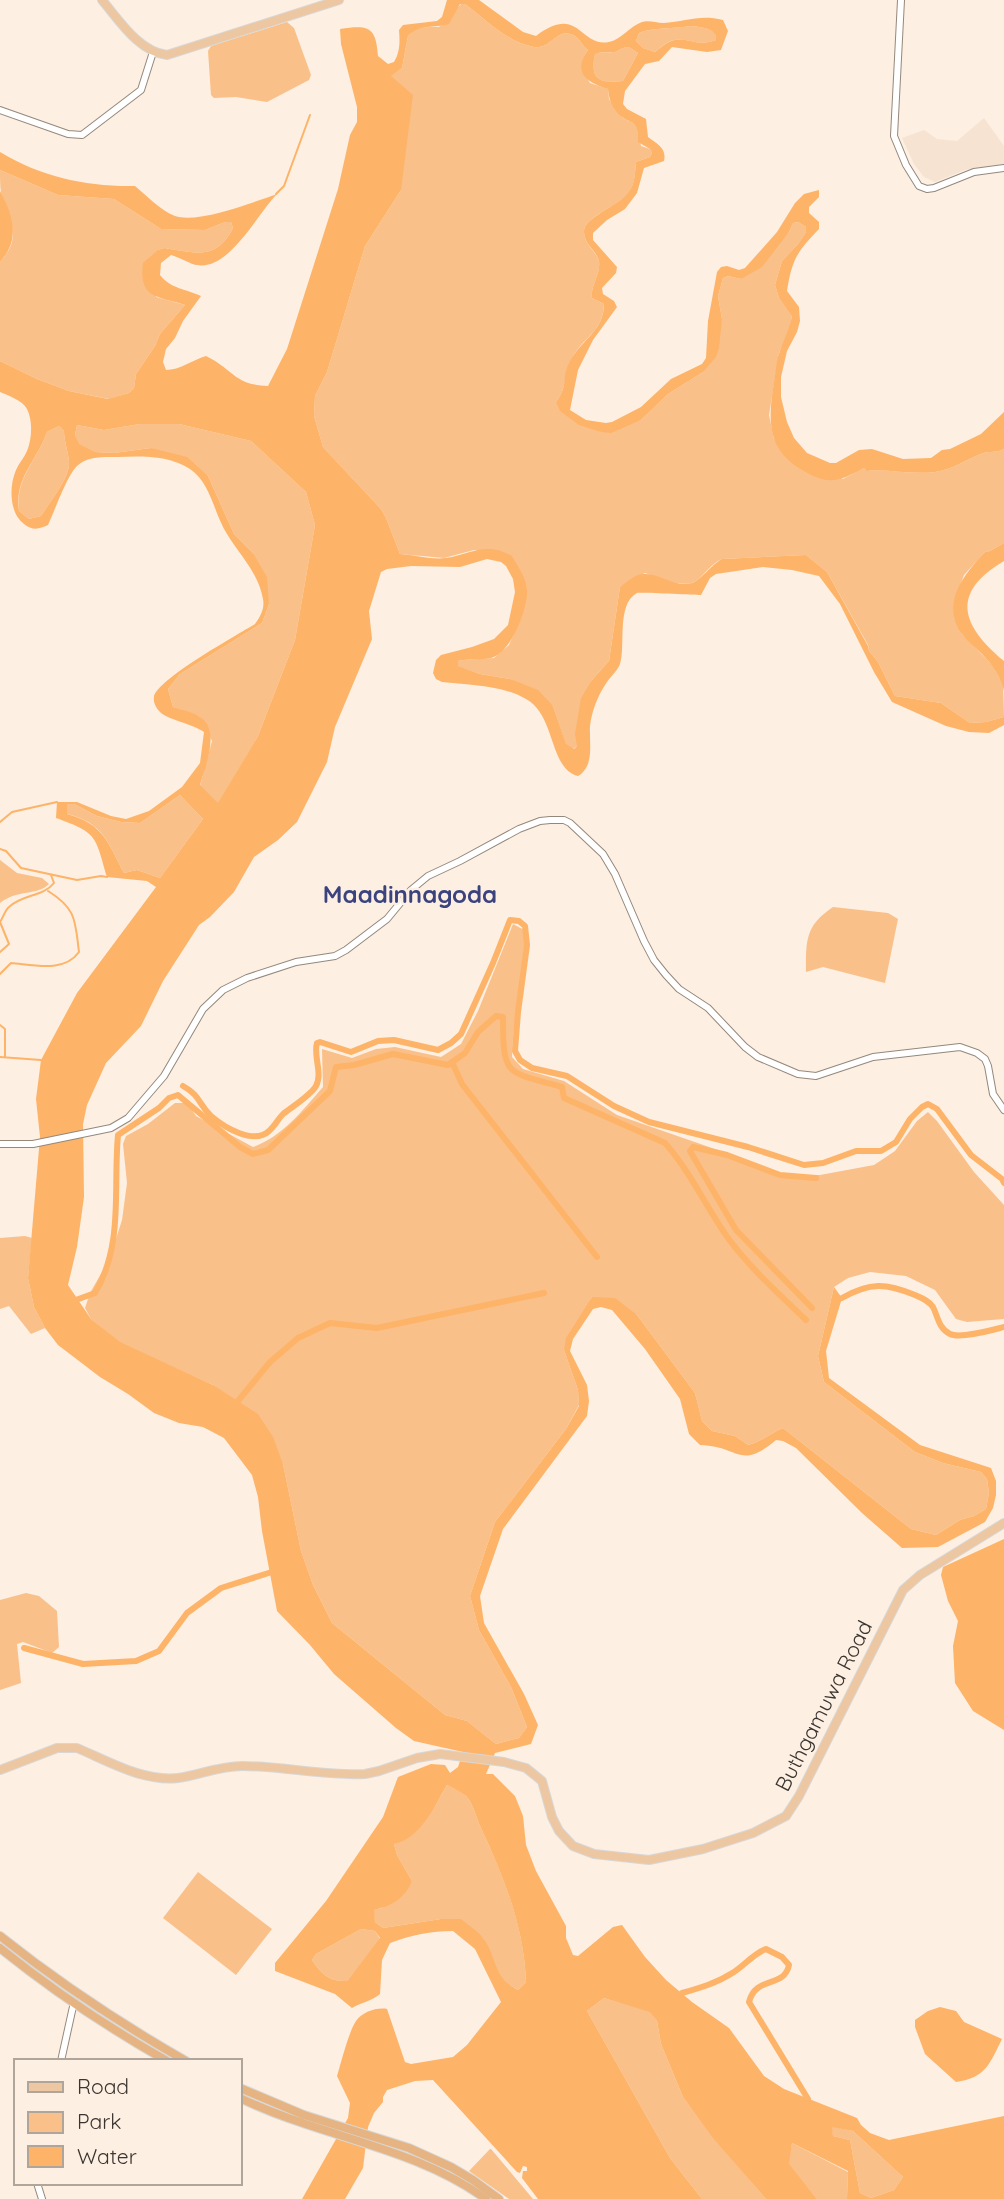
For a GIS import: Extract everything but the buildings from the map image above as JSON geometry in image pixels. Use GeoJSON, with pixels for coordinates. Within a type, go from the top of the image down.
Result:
{"type":"FeatureCollection","features":[{"type":"Feature","properties":{"kind":"highway"},"geometry":{"type":"LineString","coordinates":[[0,1936],[85,1999],[182,2059]]}},
{"type":"Feature","properties":{"kind":"highway"},"geometry":{"type":"LineString","coordinates":[[0,1948],[74,2002],[164,2059]]}},
{"type":"Feature","properties":{"kind":"highway"},"geometry":{"type":"LineString","coordinates":[[242,2089],[336,2130]]}},
{"type":"Feature","properties":{"kind":"highway"},"geometry":{"type":"LineString","coordinates":[[242,2099],[271,2112],[409,2148],[451,2167],[499,2199]]}},
{"type":"Feature","properties":{"kind":"highway"},"geometry":{"type":"LineString","coordinates":[[382,2143],[466,2184],[486,2199]]}},
{"type":"Feature","properties":{"kind":"main road"},"geometry":{"type":"LineString","coordinates":[[102,0],[135,38],[153,52],[167,55],[339,0]]}},
{"type":"Feature","properties":{"kind":"main road","name":"Buthgamuwa Road"},"geometry":{"type":"LineString","coordinates":[[0,1770],[67,1746],[137,1773],[178,1778],[211,1769],[239,1766],[365,1774],[417,1758],[440,1754],[459,1756],[526,1768],[542,1781],[552,1817],[559,1831],[573,1846],[594,1854],[649,1860],[703,1849],[753,1833],[786,1816],[827,1742],[903,1590],[920,1575],[1004,1523]]}},
{"type":"Feature","properties":{"kind":"main road"},"geometry":{"type":"LineString","coordinates":[[466,2184],[477,2199]]}},
{"type":"Feature","properties":{"kind":"street"},"geometry":{"type":"LineString","coordinates":[[901,0],[894,136],[906,165],[919,186],[927,189],[974,172],[1004,168]]}},
{"type":"Feature","properties":{"kind":"street"},"geometry":{"type":"LineString","coordinates":[[0,110],[68,134],[82,135],[141,90],[153,52]]}},
{"type":"Feature","properties":{"kind":"street"},"geometry":{"type":"LineString","coordinates":[[0,1144],[37,1143],[103,1130],[128,1118],[164,1076],[203,1009],[223,990],[247,978],[296,962],[335,956],[387,919],[411,890],[428,876],[519,829],[550,820],[564,820],[603,854],[615,874],[644,941],[666,975],[679,989],[708,1008],[758,1057],[792,1072],[816,1076],[873,1057],[960,1047],[985,1059],[993,1094],[1004,1110]]}},
{"type":"Feature","properties":{"kind":"street"},"geometry":{"type":"LineString","coordinates":[[61,2059],[74,2002]]}},
{"type":"Feature","properties":{"kind":"shaded area"},"geometry":{"type":"Polygon","coordinates":[[[984,118],[1004,146],[1004,164],[965,170],[935,182],[924,177],[914,164],[902,138],[924,130],[937,139],[957,141],[984,118]]]}},
{"type":"Feature","properties":{"kind":"green space"},"geometry":{"type":"Polygon","coordinates":[[[461,4],[465,4],[506,35],[534,47],[545,45],[563,34],[575,36],[588,50],[583,66],[590,83],[608,89],[609,99],[623,118],[638,128],[641,146],[650,149],[652,153],[650,157],[636,162],[633,183],[628,194],[585,227],[586,240],[599,261],[592,298],[604,304],[603,313],[597,327],[573,356],[556,402],[601,432],[641,420],[668,394],[703,372],[722,319],[718,296],[723,278],[728,276],[741,279],[789,232],[793,223],[798,222],[806,227],[806,232],[798,244],[782,261],[775,285],[779,298],[792,315],[790,329],[779,353],[769,415],[774,439],[843,479],[864,468],[868,471],[918,473],[941,471],[983,453],[1004,449],[1004,543],[985,552],[964,575],[954,602],[954,617],[962,634],[997,670],[1003,682],[1004,717],[970,723],[941,703],[895,696],[827,572],[806,555],[722,559],[691,583],[671,582],[645,573],[620,587],[609,661],[592,680],[577,746],[573,749],[566,745],[553,706],[510,679],[480,674],[457,666],[458,661],[494,658],[509,645],[519,622],[512,556],[474,550],[444,558],[400,554],[381,509],[323,447],[314,416],[315,396],[327,372],[365,246],[401,190],[390,76],[402,68],[408,36],[415,30],[439,27],[461,4]]]}},
{"type":"Feature","properties":{"kind":"green space"},"geometry":{"type":"Polygon","coordinates":[[[287,22],[294,28],[311,75],[309,80],[267,102],[236,97],[214,98],[211,95],[208,51],[211,46],[287,22]]]}},
{"type":"Feature","properties":{"kind":"green space"},"geometry":{"type":"Polygon","coordinates":[[[690,26],[711,30],[717,35],[716,40],[699,42],[679,39],[664,44],[655,52],[643,48],[636,41],[639,33],[645,31],[690,26]]]}},
{"type":"Feature","properties":{"kind":"green space"},"geometry":{"type":"Polygon","coordinates":[[[629,47],[638,53],[623,81],[607,82],[598,78],[594,69],[595,53],[612,53],[629,47]]]}},
{"type":"Feature","properties":{"kind":"green space"},"geometry":{"type":"Polygon","coordinates":[[[0,170],[58,195],[114,199],[161,229],[205,230],[231,222],[233,228],[226,239],[212,250],[158,250],[156,297],[185,305],[160,334],[136,374],[134,388],[129,393],[109,399],[69,391],[0,361],[0,262],[13,237],[11,221],[1,193],[0,170]]]}},
{"type":"Feature","properties":{"kind":"green space"},"geometry":{"type":"Polygon","coordinates":[[[140,424],[179,424],[251,441],[306,492],[315,525],[295,640],[258,736],[218,804],[200,786],[212,741],[200,717],[173,707],[168,689],[180,674],[262,623],[269,604],[253,553],[234,534],[208,476],[151,448],[114,453],[94,452],[78,444],[75,435],[77,425],[104,430],[140,424]]]}},
{"type":"Feature","properties":{"kind":"green space"},"geometry":{"type":"Polygon","coordinates":[[[59,426],[64,431],[68,471],[41,516],[29,519],[19,511],[20,488],[47,432],[59,426]]]}},
{"type":"Feature","properties":{"kind":"green space"},"geometry":{"type":"Polygon","coordinates":[[[180,795],[203,819],[160,878],[137,870],[124,873],[109,844],[97,829],[67,814],[66,804],[74,804],[97,816],[140,823],[180,795]]]}},
{"type":"Feature","properties":{"kind":"green space"},"geometry":{"type":"Polygon","coordinates":[[[0,860],[17,873],[42,878],[49,884],[0,903],[0,860]]]}},
{"type":"Feature","properties":{"kind":"green space"},"geometry":{"type":"Polygon","coordinates":[[[833,907],[888,913],[898,919],[885,983],[823,967],[806,972],[807,942],[812,927],[833,907]]]}},
{"type":"Feature","properties":{"kind":"green space"},"geometry":{"type":"Polygon","coordinates":[[[513,924],[526,931],[512,1057],[523,1069],[564,1081],[617,1115],[786,1176],[820,1175],[874,1165],[895,1151],[917,1121],[928,1112],[974,1172],[1004,1205],[1004,1319],[967,1322],[956,1319],[935,1290],[906,1276],[870,1272],[848,1278],[834,1287],[818,1356],[824,1382],[915,1452],[943,1463],[981,1472],[987,1479],[989,1493],[986,1509],[960,1520],[936,1535],[911,1529],[783,1428],[748,1445],[735,1436],[712,1431],[702,1421],[695,1393],[637,1315],[592,1297],[564,1350],[578,1390],[579,1405],[566,1429],[495,1522],[470,1596],[479,1630],[511,1687],[527,1727],[519,1738],[496,1744],[467,1721],[445,1715],[332,1623],[313,1585],[301,1551],[283,1464],[213,1385],[120,1343],[91,1319],[85,1308],[90,1293],[110,1258],[122,1220],[127,1183],[123,1144],[126,1136],[148,1124],[175,1103],[187,1103],[196,1116],[253,1147],[283,1130],[323,1087],[322,1049],[352,1058],[376,1049],[395,1047],[441,1057],[461,1044],[478,1011],[513,924]]]}},
{"type":"Feature","properties":{"kind":"green space"},"geometry":{"type":"Polygon","coordinates":[[[0,1238],[32,1238],[28,1278],[34,1307],[45,1328],[31,1334],[9,1306],[0,1309],[0,1238]]]}},
{"type":"Feature","properties":{"kind":"green space"},"geometry":{"type":"Polygon","coordinates":[[[26,1593],[39,1596],[57,1611],[59,1647],[52,1653],[23,1642],[17,1644],[21,1683],[0,1690],[0,1600],[26,1593]]]}},
{"type":"Feature","properties":{"kind":"green space"},"geometry":{"type":"Polygon","coordinates":[[[447,1785],[471,1802],[511,1902],[521,1941],[526,1982],[518,1990],[500,1975],[483,1938],[441,1919],[383,1928],[375,1922],[373,1910],[382,1908],[412,1881],[397,1855],[394,1844],[435,1806],[447,1785]]]}},
{"type":"Feature","properties":{"kind":"green space"},"geometry":{"type":"Polygon","coordinates":[[[198,1872],[272,1929],[236,1975],[163,1918],[198,1872]]]}},
{"type":"Feature","properties":{"kind":"green space"},"geometry":{"type":"Polygon","coordinates":[[[361,1929],[375,1931],[380,1939],[347,1981],[336,1980],[323,1973],[312,1960],[316,1954],[361,1929]]]}},
{"type":"Feature","properties":{"kind":"green space"},"geometry":{"type":"Polygon","coordinates":[[[604,1998],[650,2011],[657,2021],[661,2044],[683,2097],[766,2199],[702,2199],[670,2158],[587,2011],[604,1998]]]}},
{"type":"Feature","properties":{"kind":"green space"},"geometry":{"type":"Polygon","coordinates":[[[831,2126],[853,2131],[903,2177],[894,2190],[871,2198],[860,2193],[850,2140],[833,2136],[831,2126]]]}},
{"type":"Feature","properties":{"kind":"green space"},"geometry":{"type":"Polygon","coordinates":[[[792,2143],[848,2172],[847,2199],[817,2199],[788,2164],[792,2143]]]}},
{"type":"Feature","properties":{"kind":"green space"},"geometry":{"type":"Polygon","coordinates":[[[490,2149],[533,2199],[509,2199],[469,2171],[490,2149]]]}},
{"type":"Feature","properties":{"kind":"water"},"geometry":{"type":"Polygon","coordinates":[[[447,0],[479,0],[523,32],[536,36],[561,24],[570,25],[599,42],[609,42],[642,22],[663,23],[700,18],[723,20],[728,31],[721,50],[707,52],[672,47],[659,61],[645,64],[625,91],[623,104],[646,119],[648,137],[658,144],[665,157],[664,161],[644,168],[637,193],[625,209],[593,233],[593,240],[617,267],[616,273],[602,288],[603,294],[614,301],[617,307],[593,340],[578,370],[570,410],[586,420],[612,422],[641,407],[671,379],[702,364],[706,358],[708,321],[717,272],[721,267],[727,266],[739,270],[745,268],[777,232],[795,203],[804,194],[819,190],[819,197],[809,207],[809,213],[819,222],[819,229],[797,257],[787,291],[799,307],[800,321],[787,351],[781,377],[781,397],[794,438],[807,453],[830,463],[836,463],[859,450],[872,449],[903,459],[931,458],[942,450],[950,449],[981,434],[1004,412],[1004,449],[983,453],[941,471],[918,473],[867,471],[864,468],[841,479],[828,480],[804,471],[782,454],[772,433],[771,409],[778,358],[792,316],[779,298],[775,285],[782,261],[806,232],[806,227],[798,222],[793,223],[762,267],[741,279],[728,276],[723,278],[718,296],[722,319],[719,348],[716,357],[703,372],[668,394],[641,420],[611,433],[579,425],[560,411],[556,402],[562,391],[567,367],[596,328],[603,313],[604,304],[592,298],[599,261],[586,240],[585,227],[628,193],[636,162],[650,157],[652,153],[638,142],[638,131],[634,124],[615,110],[608,89],[584,76],[581,65],[588,50],[575,36],[563,34],[545,45],[534,47],[497,30],[465,4],[460,4],[449,24],[422,28],[408,36],[402,68],[391,76],[413,95],[401,190],[365,246],[327,372],[315,396],[314,416],[323,447],[381,509],[400,554],[441,558],[494,549],[512,556],[527,587],[526,600],[516,630],[498,654],[488,659],[458,661],[458,666],[480,674],[510,679],[538,690],[553,706],[566,744],[574,749],[577,746],[575,734],[581,698],[609,661],[620,587],[641,574],[650,574],[680,584],[692,583],[722,559],[806,555],[827,572],[895,696],[941,703],[970,723],[1004,717],[1004,725],[989,733],[969,732],[946,726],[892,702],[840,604],[819,576],[763,567],[716,574],[710,578],[701,595],[637,593],[630,598],[624,616],[620,664],[596,703],[590,726],[589,760],[578,776],[562,763],[543,717],[526,699],[496,688],[442,682],[436,679],[433,673],[436,660],[441,655],[494,639],[508,625],[515,592],[513,579],[506,566],[487,559],[460,567],[411,566],[381,572],[369,611],[372,639],[335,727],[327,762],[297,822],[254,857],[234,892],[199,925],[163,981],[141,1026],[106,1063],[87,1105],[83,1124],[84,1197],[68,1285],[91,1319],[120,1342],[213,1385],[258,1414],[273,1437],[283,1464],[301,1551],[313,1585],[332,1623],[445,1715],[467,1721],[496,1744],[519,1738],[527,1727],[511,1687],[479,1630],[470,1596],[495,1522],[566,1429],[579,1406],[578,1390],[564,1350],[566,1338],[592,1297],[615,1298],[637,1315],[695,1393],[702,1421],[712,1431],[735,1436],[748,1445],[783,1428],[911,1529],[936,1535],[960,1520],[986,1509],[989,1493],[987,1479],[981,1472],[943,1463],[915,1452],[824,1382],[818,1356],[834,1287],[842,1298],[826,1351],[829,1378],[920,1445],[991,1468],[996,1481],[996,1495],[993,1508],[985,1522],[938,1547],[902,1548],[796,1448],[783,1441],[776,1440],[754,1454],[746,1455],[700,1445],[689,1434],[680,1399],[645,1349],[612,1310],[601,1307],[593,1309],[573,1339],[570,1351],[587,1385],[587,1416],[503,1529],[480,1596],[484,1623],[524,1694],[538,1725],[531,1744],[495,1753],[486,1774],[493,1774],[515,1796],[523,1816],[526,1845],[536,1871],[566,1926],[566,1938],[573,1955],[578,1956],[613,1927],[622,1925],[666,1980],[729,2028],[764,2076],[784,2089],[857,2118],[870,2133],[889,2140],[1004,2116],[1004,2199],[847,2199],[848,2171],[792,2143],[789,2164],[817,2199],[766,2199],[713,2138],[683,2097],[661,2044],[657,2021],[650,2012],[604,1998],[587,2011],[670,2158],[702,2199],[538,2199],[522,2178],[527,2167],[523,2166],[520,2173],[517,2172],[433,2080],[415,2081],[387,2090],[368,2127],[363,2168],[345,2199],[302,2199],[348,2118],[350,2103],[337,2076],[353,2026],[362,2015],[387,2009],[405,2062],[411,2064],[453,2057],[467,2045],[501,2002],[475,1949],[453,1931],[421,1934],[390,1943],[382,1960],[380,1994],[352,2008],[335,1994],[275,1971],[275,1963],[326,1901],[383,1817],[398,1777],[431,1764],[445,1765],[450,1773],[458,1767],[463,1752],[414,1741],[396,1728],[334,1674],[277,1611],[252,1475],[224,1438],[203,1427],[179,1423],[154,1413],[100,1377],[58,1345],[34,1307],[28,1278],[40,1137],[36,1099],[41,1060],[77,993],[156,887],[147,881],[107,877],[93,838],[80,828],[56,818],[57,802],[77,802],[126,819],[149,811],[182,787],[200,763],[204,732],[163,715],[156,707],[154,697],[158,689],[182,669],[255,624],[262,613],[263,603],[261,589],[223,526],[203,482],[182,464],[145,457],[90,459],[80,463],[72,472],[48,525],[30,528],[15,513],[12,484],[29,446],[31,424],[25,406],[0,392],[0,361],[69,391],[108,399],[129,393],[134,388],[136,374],[160,334],[185,305],[159,297],[147,290],[142,275],[143,263],[164,248],[195,252],[212,250],[226,239],[233,228],[231,222],[225,222],[205,230],[161,229],[114,199],[58,195],[0,170],[0,152],[32,168],[65,179],[100,185],[135,186],[164,210],[185,218],[211,215],[277,194],[242,239],[220,259],[197,265],[171,255],[161,263],[160,275],[174,286],[201,296],[166,349],[163,362],[166,370],[206,356],[248,383],[268,386],[287,349],[338,189],[350,135],[357,122],[357,107],[341,44],[340,29],[358,27],[369,30],[375,39],[378,56],[388,64],[394,62],[399,30],[403,25],[437,21],[442,17],[447,0]],[[701,27],[639,33],[636,41],[643,48],[655,52],[665,44],[679,39],[699,42],[716,40],[714,32],[701,27]],[[629,47],[595,54],[594,69],[598,78],[607,82],[623,81],[638,53],[629,47]],[[140,424],[104,430],[77,425],[75,435],[79,444],[95,452],[114,453],[151,448],[187,457],[208,476],[234,534],[253,553],[267,577],[269,604],[262,623],[180,674],[168,689],[173,707],[200,717],[210,731],[210,749],[200,785],[218,803],[258,736],[295,640],[315,525],[306,492],[251,441],[179,424],[140,424]],[[59,426],[47,432],[23,479],[18,499],[19,511],[29,519],[41,516],[68,471],[69,458],[64,431],[59,426]],[[180,795],[140,823],[97,816],[74,804],[67,804],[67,814],[89,823],[103,836],[124,873],[137,870],[160,878],[203,819],[180,795]],[[447,1785],[426,1820],[412,1835],[394,1844],[397,1855],[412,1881],[406,1892],[397,1900],[374,1910],[375,1922],[383,1928],[441,1919],[461,1919],[483,1938],[499,1973],[518,1990],[526,1982],[517,1921],[505,1883],[472,1806],[466,1796],[447,1785]],[[361,1929],[316,1954],[312,1960],[326,1976],[347,1981],[380,1938],[375,1931],[361,1929]],[[832,2127],[833,2136],[850,2140],[860,2193],[871,2198],[894,2190],[903,2177],[853,2131],[832,2127]]]}},
{"type":"Feature","properties":{"kind":"water"},"geometry":{"type":"Polygon","coordinates":[[[0,191],[9,210],[13,228],[10,245],[0,262],[0,191]]]}},
{"type":"Feature","properties":{"kind":"water"},"geometry":{"type":"Polygon","coordinates":[[[1004,543],[1004,561],[975,585],[969,597],[968,610],[978,635],[1004,661],[1004,691],[993,667],[962,634],[953,612],[957,590],[969,570],[985,552],[1004,543]]]}},
{"type":"Feature","properties":{"kind":"water"},"geometry":{"type":"Polygon","coordinates":[[[1004,1539],[1004,1730],[973,1711],[955,1683],[953,1646],[958,1621],[948,1601],[941,1575],[943,1567],[1004,1539]]]}},
{"type":"Feature","properties":{"kind":"water"},"geometry":{"type":"Polygon","coordinates":[[[940,2007],[956,2011],[964,2022],[1002,2039],[986,2068],[974,2077],[956,2082],[925,2054],[915,2020],[940,2007]]]}},
{"type":"Feature","properties":{"kind":"waterway"},"geometry":{"type":"LineString","coordinates":[[276,194],[284,186],[310,115]]}},
{"type":"Feature","properties":{"kind":"waterway"},"geometry":{"type":"LineString","coordinates":[[0,822],[12,812],[57,802]]}},
{"type":"Feature","properties":{"kind":"waterway"},"geometry":{"type":"LineString","coordinates":[[0,849],[6,851],[21,868],[77,880],[107,877]]}},
{"type":"Feature","properties":{"kind":"waterway"},"geometry":{"type":"LineString","coordinates":[[0,952],[9,944],[0,922],[6,910],[14,903],[49,888],[54,883],[51,875]]}},
{"type":"Feature","properties":{"kind":"waterway"},"geometry":{"type":"LineString","coordinates":[[0,974],[11,963],[57,965],[73,959],[79,952],[73,917],[65,904],[48,891]]}},
{"type":"Feature","properties":{"kind":"waterway"},"geometry":{"type":"LineString","coordinates":[[183,1086],[193,1093],[217,1121],[232,1130],[256,1136],[269,1131],[283,1114],[314,1090],[319,1076],[317,1043],[351,1052],[378,1041],[394,1040],[438,1050],[461,1034],[510,920],[519,921],[525,926],[527,945],[515,1051],[520,1060],[532,1068],[567,1076],[614,1106],[649,1122],[748,1147],[804,1165],[823,1163],[856,1151],[881,1151],[896,1142],[910,1119],[928,1104],[937,1109],[971,1155],[1004,1183]]}},
{"type":"Feature","properties":{"kind":"waterway"},"geometry":{"type":"LineString","coordinates":[[73,1301],[95,1293],[110,1255],[116,1216],[118,1135],[159,1108],[169,1098],[178,1095],[240,1147],[253,1154],[268,1150],[330,1091],[336,1067],[393,1054],[448,1065],[465,1053],[478,1032],[496,1016],[503,1017],[504,1051],[512,1069],[529,1078],[562,1087],[564,1098],[665,1143],[737,1249],[806,1320]]}},
{"type":"Feature","properties":{"kind":"waterway"},"geometry":{"type":"LineString","coordinates":[[0,1025],[5,1029],[5,1057]]}},
{"type":"Feature","properties":{"kind":"waterway"},"geometry":{"type":"LineString","coordinates":[[0,1057],[41,1060]]}},
{"type":"Feature","properties":{"kind":"waterway"},"geometry":{"type":"LineString","coordinates":[[452,1062],[462,1084],[597,1257]]}},
{"type":"Feature","properties":{"kind":"waterway"},"geometry":{"type":"LineString","coordinates":[[812,1308],[736,1230],[690,1151],[693,1147],[727,1155],[780,1175],[816,1178]]}},
{"type":"Feature","properties":{"kind":"waterway"},"geometry":{"type":"LineString","coordinates":[[842,1298],[861,1289],[887,1286],[927,1301],[933,1307],[941,1326],[950,1334],[968,1335],[1004,1327]]}},
{"type":"Feature","properties":{"kind":"waterway"},"geometry":{"type":"LineString","coordinates":[[238,1401],[270,1362],[298,1338],[330,1323],[377,1328],[544,1293]]}},
{"type":"Feature","properties":{"kind":"waterway"},"geometry":{"type":"LineString","coordinates":[[24,1648],[83,1664],[136,1661],[159,1651],[187,1613],[221,1588],[275,1571]]}},
{"type":"Feature","properties":{"kind":"waterway"},"geometry":{"type":"LineString","coordinates":[[682,1993],[721,1979],[766,1949],[782,1957],[789,1965],[786,1972],[782,1977],[758,1988],[749,2002],[808,2099]]}},
{"type":"Feature","properties":{"kind":"district","name":"Maadinnagoda"},"geometry":{"type":"Point","coordinates":[410,895]}}]}
